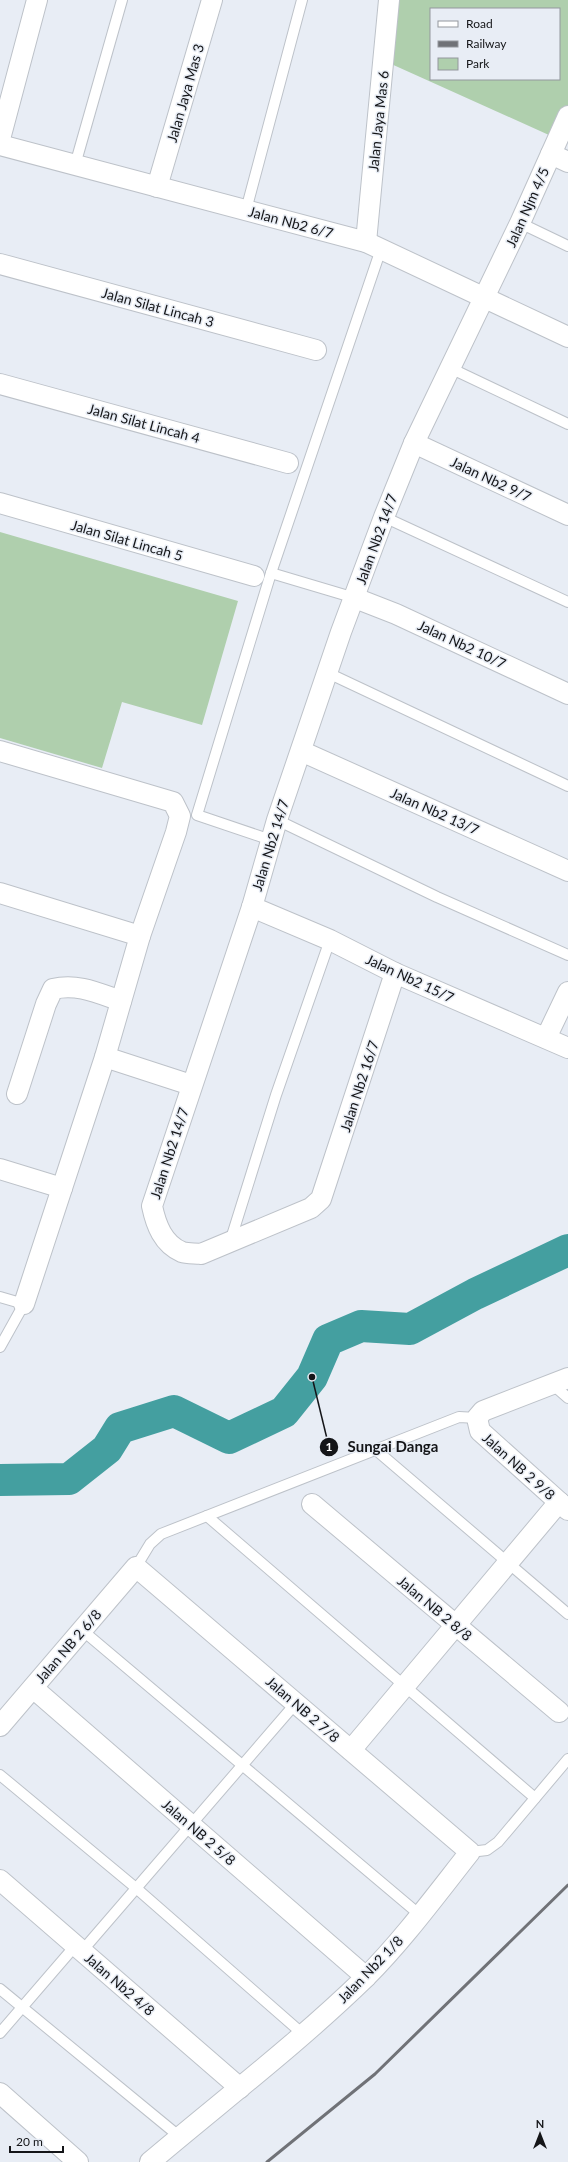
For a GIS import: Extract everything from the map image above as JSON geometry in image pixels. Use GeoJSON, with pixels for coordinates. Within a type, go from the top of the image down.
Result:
{"type":"FeatureCollection","features":[{"type":"Feature","properties":{"kind":"street"},"geometry":{"type":"LineString","coordinates":[[0,139],[37,0]]}},
{"type":"Feature","properties":{"kind":"street","name":"Jalan Jaya Mas 3"},"geometry":{"type":"LineString","coordinates":[[157,187],[212,0]]}},
{"type":"Feature","properties":{"kind":"street","name":"Jalan Jaya Mas 6"},"geometry":{"type":"LineString","coordinates":[[374,245],[389,0]]}},
{"type":"Feature","properties":{"kind":"street","name":"Jalan Njm 4/5"},"geometry":{"type":"LineString","coordinates":[[484,298],[520,223],[559,158],[568,116]]}},
{"type":"Feature","properties":{"kind":"street","name":"Jalan Nb2 6/7"},"geometry":{"type":"LineString","coordinates":[[0,145],[374,245],[568,338]]}},
{"type":"Feature","properties":{"kind":"street","name":"Jalan Silat Lincah 3"},"geometry":{"type":"LineString","coordinates":[[0,264],[316,350]]}},
{"type":"Feature","properties":{"kind":"street","name":"Jalan Nb2 14/7"},"geometry":{"type":"LineString","coordinates":[[321,1199],[311,1208],[201,1254],[183,1252],[163,1238],[155,1223],[152,1206],[191,1085],[252,907],[277,820],[384,517],[414,443],[484,298]]}},
{"type":"Feature","properties":{"kind":"street","name":"Jalan Silat Lincah 4"},"geometry":{"type":"LineString","coordinates":[[0,384],[288,463]]}},
{"type":"Feature","properties":{"kind":"street","name":"Jalan Nb2 9/7"},"geometry":{"type":"LineString","coordinates":[[414,443],[568,515]]}},
{"type":"Feature","properties":{"kind":"street","name":"Jalan Silat Lincah 5"},"geometry":{"type":"LineString","coordinates":[[0,503],[263,574]]}},
{"type":"Feature","properties":{"kind":"street","name":"Jalan Nb2 10/7"},"geometry":{"type":"LineString","coordinates":[[355,598],[396,614],[568,694]]}},
{"type":"Feature","properties":{"kind":"street"},"geometry":{"type":"LineString","coordinates":[[0,751],[173,802],[180,816],[176,832],[140,936],[105,1057],[24,1304]]}},
{"type":"Feature","properties":{"kind":"street","name":"Jalan Nb2 13/7"},"geometry":{"type":"LineString","coordinates":[[301,751],[568,871]]}},
{"type":"Feature","properties":{"kind":"street"},"geometry":{"type":"LineString","coordinates":[[0,893],[140,936]]}},
{"type":"Feature","properties":{"kind":"street","name":"Jalan Nb2 15/7"},"geometry":{"type":"LineString","coordinates":[[252,907],[330,940],[395,973],[568,1048]]}},
{"type":"Feature","properties":{"kind":"street","name":"Jalan Nb2 16/7"},"geometry":{"type":"LineString","coordinates":[[321,1199],[395,973]]}},
{"type":"Feature","properties":{"kind":"street"},"geometry":{"type":"LineString","coordinates":[[17,1094],[52,989],[66,985],[85,988],[121,1000]]}},
{"type":"Feature","properties":{"kind":"street"},"geometry":{"type":"LineString","coordinates":[[546,1038],[568,992]]}},
{"type":"Feature","properties":{"kind":"street"},"geometry":{"type":"LineString","coordinates":[[105,1057],[191,1085]]}},
{"type":"Feature","properties":{"kind":"street"},"geometry":{"type":"LineString","coordinates":[[0,1169],[62,1188]]}},
{"type":"Feature","properties":{"kind":"street"},"geometry":{"type":"LineString","coordinates":[[477,1418],[483,1411],[560,1381]]}},
{"type":"Feature","properties":{"kind":"street","name":"Jalan NB 2 9/8"},"geometry":{"type":"LineString","coordinates":[[477,1418],[480,1431],[564,1506]]}},
{"type":"Feature","properties":{"kind":"street","name":"Jalan NB 2 8/8"},"geometry":{"type":"LineString","coordinates":[[312,1504],[559,1712]]}},
{"type":"Feature","properties":{"kind":"street"},"geometry":{"type":"LineString","coordinates":[[351,1750],[508,1562],[564,1506]]}},
{"type":"Feature","properties":{"kind":"street","name":"Jalan NB 2 6/8"},"geometry":{"type":"LineString","coordinates":[[0,1726],[136,1567]]}},
{"type":"Feature","properties":{"kind":"street","name":"Jalan NB 2 7/8"},"geometry":{"type":"LineString","coordinates":[[136,1567],[470,1852]]}},
{"type":"Feature","properties":{"kind":"street","name":"Jalan NB 2 5/8"},"geometry":{"type":"LineString","coordinates":[[33,1688],[366,1977]]}},
{"type":"Feature","properties":{"kind":"street","name":"Jalan Nb2 1/8"},"geometry":{"type":"LineString","coordinates":[[150,2162],[304,2034],[366,1977],[420,1915],[470,1852]]}},
{"type":"Feature","properties":{"kind":"street","name":"Jalan Nb2 4/8"},"geometry":{"type":"LineString","coordinates":[[0,1880],[240,2088]]}},
{"type":"Feature","properties":{"kind":"street"},"geometry":{"type":"LineString","coordinates":[[0,2093],[78,2162]]}},
{"type":"Feature","properties":{"kind":"lane"},"geometry":{"type":"LineString","coordinates":[[75,165],[122,0]]}},
{"type":"Feature","properties":{"kind":"lane"},"geometry":{"type":"LineString","coordinates":[[246,210],[302,0]]}},
{"type":"Feature","properties":{"kind":"lane"},"geometry":{"type":"LineString","coordinates":[[520,223],[568,246]]}},
{"type":"Feature","properties":{"kind":"lane"},"geometry":{"type":"LineString","coordinates":[[271,840],[197,815],[263,574],[374,245]]}},
{"type":"Feature","properties":{"kind":"lane"},"geometry":{"type":"LineString","coordinates":[[450,368],[568,424]]}},
{"type":"Feature","properties":{"kind":"lane"},"geometry":{"type":"LineString","coordinates":[[384,517],[568,602]]}},
{"type":"Feature","properties":{"kind":"lane"},"geometry":{"type":"LineString","coordinates":[[263,574],[355,598]]}},
{"type":"Feature","properties":{"kind":"lane"},"geometry":{"type":"LineString","coordinates":[[328,673],[568,786]]}},
{"type":"Feature","properties":{"kind":"lane"},"geometry":{"type":"LineString","coordinates":[[277,820],[438,897],[568,955]]}},
{"type":"Feature","properties":{"kind":"lane"},"geometry":{"type":"LineString","coordinates":[[230,1242],[276,1095],[330,940]]}},
{"type":"Feature","properties":{"kind":"lane"},"geometry":{"type":"LineString","coordinates":[[0,1297],[24,1304],[0,1347]]}},
{"type":"Feature","properties":{"kind":"lane"},"geometry":{"type":"LineString","coordinates":[[560,1381],[568,1398]]}},
{"type":"Feature","properties":{"kind":"lane"},"geometry":{"type":"LineString","coordinates":[[136,1567],[150,1544],[161,1534],[459,1417],[477,1418]]}},
{"type":"Feature","properties":{"kind":"lane"},"geometry":{"type":"LineString","coordinates":[[376,1450],[568,1614]]}},
{"type":"Feature","properties":{"kind":"lane"},"geometry":{"type":"LineString","coordinates":[[207,1516],[535,1798]]}},
{"type":"Feature","properties":{"kind":"lane"},"geometry":{"type":"LineString","coordinates":[[82,1630],[243,1764],[420,1915]]}},
{"type":"Feature","properties":{"kind":"lane"},"geometry":{"type":"LineString","coordinates":[[0,2033],[78,1948],[136,1888],[296,1703]]}},
{"type":"Feature","properties":{"kind":"lane"},"geometry":{"type":"LineString","coordinates":[[470,1852],[487,1850],[498,1842],[568,1759]]}},
{"type":"Feature","properties":{"kind":"lane"},"geometry":{"type":"LineString","coordinates":[[0,1775],[136,1888],[304,2034]]}},
{"type":"Feature","properties":{"kind":"lane"},"geometry":{"type":"LineString","coordinates":[[0,1989],[180,2137]]}},
{"type":"Feature","properties":{"kind":"green space"},"geometry":{"type":"Polygon","coordinates":[[[392,0],[568,0],[568,123],[560,140],[389,63],[392,0]]]}},
{"type":"Feature","properties":{"kind":"green space"},"geometry":{"type":"Polygon","coordinates":[[[0,532],[238,601],[202,725],[122,702],[102,768],[0,738],[0,532]]]}},
{"type":"Feature","properties":{"kind":"waterway"},"geometry":{"type":"LineString","coordinates":[[0,1480],[69,1479],[107,1449],[120,1428],[174,1411],[229,1438],[284,1412],[312,1377],[328,1340],[361,1326],[410,1329],[475,1294],[568,1250]]}},
{"type":"Feature","properties":{"kind":"railway"},"geometry":{"type":"LineString","coordinates":[[267,2162],[375,2074],[568,1885]]}},
{"type":"Feature","properties":{"kind":"place","name":"Sungai Danga"},"geometry":{"type":"Point","coordinates":[312,1377]}}]}
